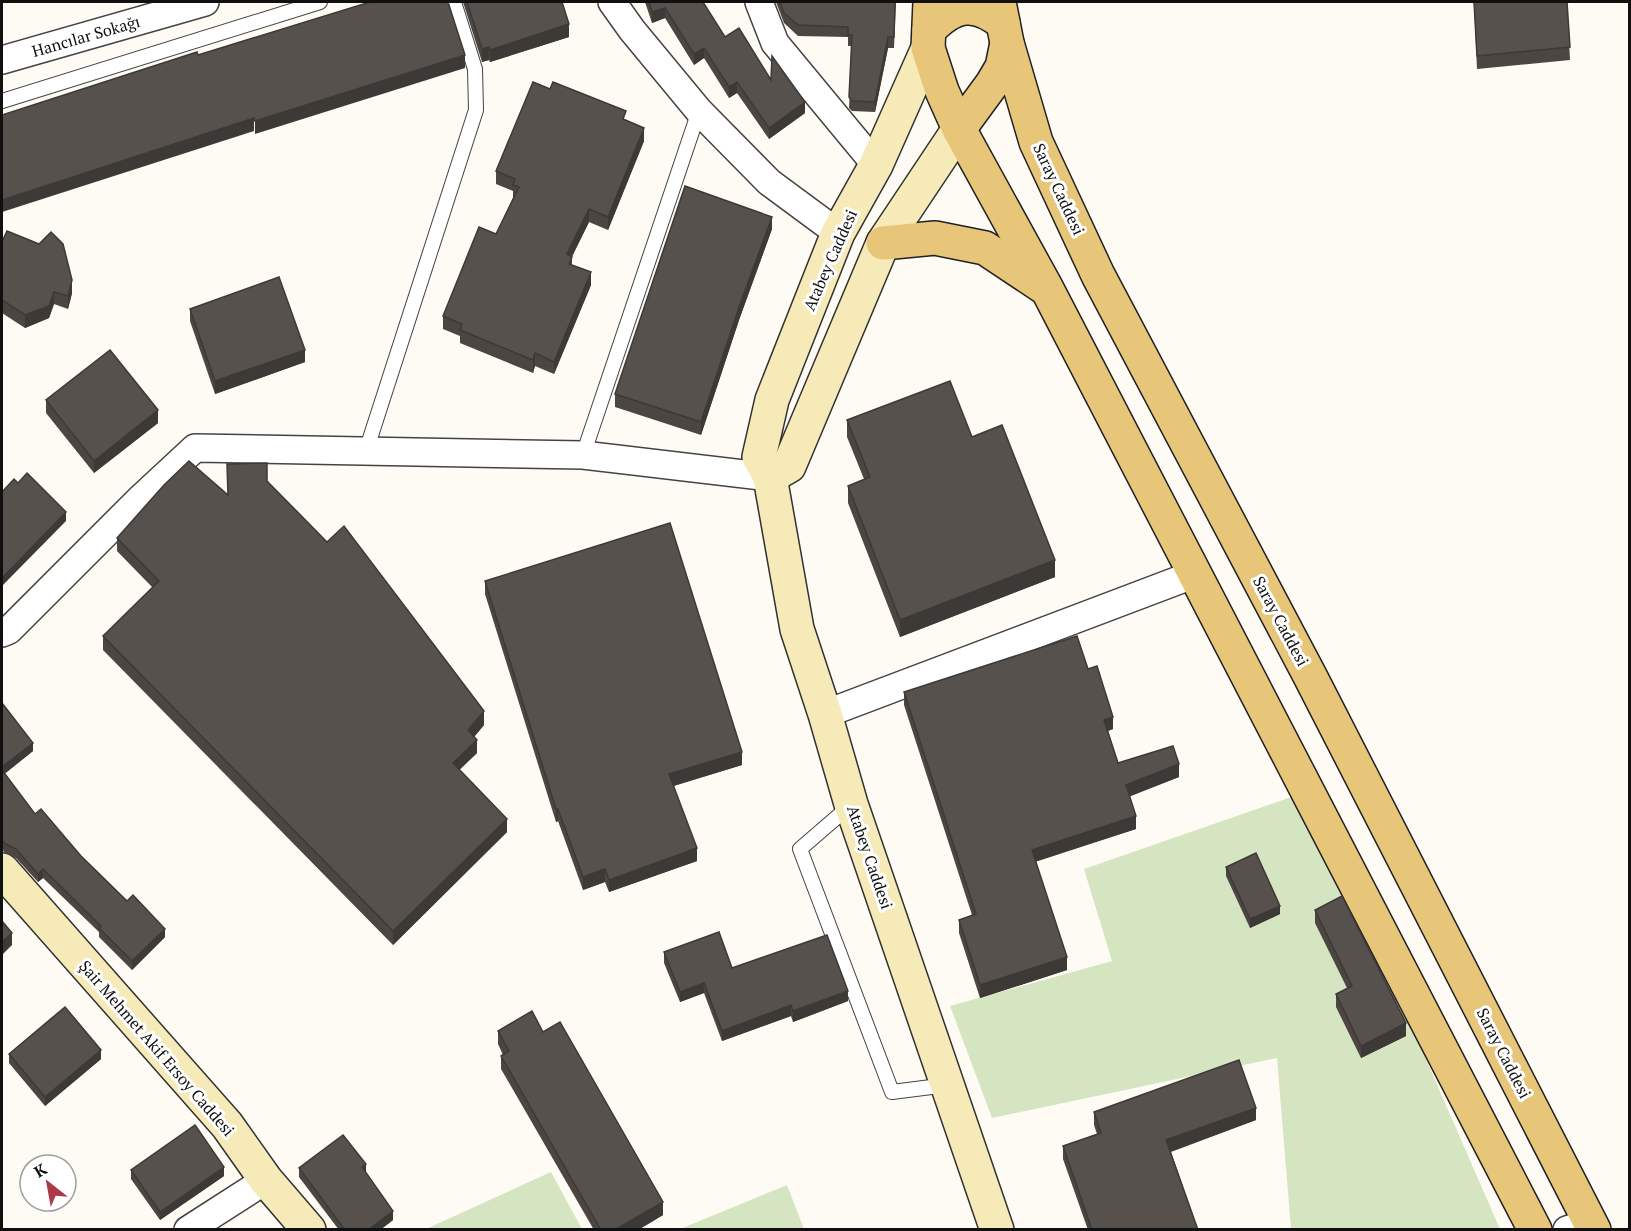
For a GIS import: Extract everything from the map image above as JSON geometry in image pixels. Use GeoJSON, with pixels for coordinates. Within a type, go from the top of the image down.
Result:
{"type":"FeatureCollection","features":[{"type":"Feature","properties":{"kind":"main road"},"geometry":{"type":"LineString","coordinates":[[770,477],[789,466],[883,243],[959,129],[992,84],[1002,67],[1003,23],[990,12],[966,6],[944,14],[930,37],[942,92],[959,129],[1047,289],[1535,1230]]}},
{"type":"Feature","properties":{"kind":"main road","name":"Saray Caddesi"},"geometry":{"type":"LineString","coordinates":[[1003,23],[1036,142],[1098,275],[1310,676],[1584,1227]]}},
{"type":"Feature","properties":{"kind":"main road","name":"Atabey Caddesi"},"geometry":{"type":"LineString","coordinates":[[930,37],[876,165],[838,233],[772,400],[759,457],[770,477],[797,629],[851,804],[997,1230]]}},
{"type":"Feature","properties":{"kind":"main road"},"geometry":{"type":"LineString","coordinates":[[930,37],[951,81],[970,87],[992,84]]}},
{"type":"Feature","properties":{"kind":"main road"},"geometry":{"type":"LineString","coordinates":[[883,243],[935,238],[986,248],[1047,289]]}},
{"type":"Feature","properties":{"kind":"main road","name":"Şair Mehmet Akif Ersoy Caddesi"},"geometry":{"type":"LineString","coordinates":[[2,870],[227,1125],[266,1180],[309,1230]]}},
{"type":"Feature","properties":{"kind":"street","name":"Hancılar Sokağı"},"geometry":{"type":"LineString","coordinates":[[2,60],[205,2]]}},
{"type":"Feature","properties":{"kind":"street"},"geometry":{"type":"LineString","coordinates":[[612,2],[632,30],[699,111],[769,182],[838,233]]}},
{"type":"Feature","properties":{"kind":"street"},"geometry":{"type":"LineString","coordinates":[[759,2],[775,43],[876,165]]}},
{"type":"Feature","properties":{"kind":"street"},"geometry":{"type":"LineString","coordinates":[[2,633],[9,630],[139,500],[195,448],[582,455],[770,477]]}},
{"type":"Feature","properties":{"kind":"street"},"geometry":{"type":"LineString","coordinates":[[825,714],[1195,574]]}},
{"type":"Feature","properties":{"kind":"street"},"geometry":{"type":"LineString","coordinates":[[188,1230],[266,1180]]}},
{"type":"Feature","properties":{"kind":"lane"},"geometry":{"type":"LineString","coordinates":[[2,101],[320,2]]}},
{"type":"Feature","properties":{"kind":"lane"},"geometry":{"type":"LineString","coordinates":[[366,451],[476,110],[475,69],[454,2]]}},
{"type":"Feature","properties":{"kind":"lane"},"geometry":{"type":"LineString","coordinates":[[582,455],[699,111]]}},
{"type":"Feature","properties":{"kind":"lane"},"geometry":{"type":"LineString","coordinates":[[851,804],[800,849],[892,1092],[949,1085]]}},
{"type":"Feature","properties":{"kind":"green space"},"geometry":{"type":"Polygon","coordinates":[[[1309,791],[1500,1229],[1291,1229],[1277,1058],[992,1118],[950,1006],[1112,961],[1084,869],[1309,791]]]}},
{"type":"Feature","properties":{"kind":"green space"},"geometry":{"type":"Polygon","coordinates":[[[551,1172],[582,1229],[426,1229],[551,1172]]]}},
{"type":"Feature","properties":{"kind":"green space"},"geometry":{"type":"Polygon","coordinates":[[[787,1185],[804,1229],[680,1229],[787,1185]]]}},
{"type":"Feature","properties":{"kind":"building"},"geometry":{"type":"Polygon","coordinates":[[[370,2],[448,2],[465,55],[255,121],[254,118],[2,200],[2,115],[197,52],[198,55],[370,2]]]}},
{"type":"Feature","properties":{"kind":"building"},"geometry":{"type":"Polygon","coordinates":[[[467,2],[562,2],[569,24],[490,50],[489,47],[482,49],[467,2]]]}},
{"type":"Feature","properties":{"kind":"building"},"geometry":{"type":"Polygon","coordinates":[[[649,2],[703,2],[725,37],[739,28],[771,80],[772,56],[805,102],[769,128],[737,82],[729,87],[704,48],[694,54],[665,8],[652,12],[649,2]]]}},
{"type":"Feature","properties":{"kind":"building"},"geometry":{"type":"Polygon","coordinates":[[[780,2],[895,2],[894,37],[888,37],[875,102],[852,101],[849,97],[852,35],[848,35],[848,27],[798,25],[784,13],[780,2]]]}},
{"type":"Feature","properties":{"kind":"building"},"geometry":{"type":"Polygon","coordinates":[[[1474,2],[1567,2],[1570,47],[1477,56],[1474,2]]]}},
{"type":"Feature","properties":{"kind":"building"},"geometry":{"type":"Polygon","coordinates":[[[533,82],[550,89],[553,82],[626,111],[623,119],[644,128],[608,217],[589,209],[567,254],[572,257],[569,264],[591,272],[554,362],[535,353],[533,360],[460,330],[462,324],[443,316],[479,227],[496,234],[519,187],[513,185],[515,179],[496,171],[533,82]]]}},
{"type":"Feature","properties":{"kind":"building"},"geometry":{"type":"Polygon","coordinates":[[[685,186],[772,217],[701,422],[615,394],[685,186]]]}},
{"type":"Feature","properties":{"kind":"building"},"geometry":{"type":"Polygon","coordinates":[[[7,231],[39,244],[51,232],[63,244],[72,280],[68,296],[54,292],[49,306],[25,315],[2,300],[2,242],[7,231]]]}},
{"type":"Feature","properties":{"kind":"building"},"geometry":{"type":"Polygon","coordinates":[[[279,277],[305,350],[215,381],[190,309],[279,277]]]}},
{"type":"Feature","properties":{"kind":"building"},"geometry":{"type":"Polygon","coordinates":[[[110,350],[158,410],[94,461],[46,400],[110,350]]]}},
{"type":"Feature","properties":{"kind":"building"},"geometry":{"type":"Polygon","coordinates":[[[950,381],[972,437],[1002,425],[1055,560],[900,620],[848,486],[870,477],[847,420],[950,381]]]}},
{"type":"Feature","properties":{"kind":"building"},"geometry":{"type":"Polygon","coordinates":[[[189,461],[228,495],[227,464],[267,463],[267,481],[327,542],[344,526],[484,711],[468,730],[477,740],[453,763],[507,819],[393,931],[103,636],[159,581],[117,538],[164,485],[189,461]]]}},
{"type":"Feature","properties":{"kind":"building"},"geometry":{"type":"Polygon","coordinates":[[[27,473],[66,512],[2,578],[2,492],[14,479],[18,483],[27,473]]]}},
{"type":"Feature","properties":{"kind":"building"},"geometry":{"type":"Polygon","coordinates":[[[670,523],[742,752],[669,774],[697,848],[609,880],[605,869],[583,877],[558,809],[556,809],[485,581],[670,523]]]}},
{"type":"Feature","properties":{"kind":"building"},"geometry":{"type":"Polygon","coordinates":[[[1077,636],[1088,669],[1097,666],[1113,717],[1104,720],[1118,763],[1173,746],[1179,764],[1126,785],[1136,816],[1032,850],[1067,957],[980,985],[959,920],[976,914],[904,692],[1077,636]]]}},
{"type":"Feature","properties":{"kind":"building"},"geometry":{"type":"Polygon","coordinates":[[[2,703],[33,743],[2,767],[2,703]]]}},
{"type":"Feature","properties":{"kind":"building"},"geometry":{"type":"Polygon","coordinates":[[[2,770],[35,814],[41,809],[81,856],[127,901],[133,895],[165,929],[132,961],[99,928],[101,926],[43,869],[38,874],[16,849],[4,843],[2,840],[2,770]]]}},
{"type":"Feature","properties":{"kind":"building"},"geometry":{"type":"Polygon","coordinates":[[[1256,853],[1280,906],[1250,919],[1226,867],[1256,853]]]}},
{"type":"Feature","properties":{"kind":"building"},"geometry":{"type":"Polygon","coordinates":[[[1342,896],[1406,1023],[1361,1046],[1336,994],[1352,986],[1315,910],[1342,896]]]}},
{"type":"Feature","properties":{"kind":"building"},"geometry":{"type":"Polygon","coordinates":[[[2,921],[12,933],[2,942],[2,921]]]}},
{"type":"Feature","properties":{"kind":"building"},"geometry":{"type":"Polygon","coordinates":[[[719,932],[732,968],[827,935],[848,991],[793,1011],[791,1005],[722,1031],[704,983],[680,992],[664,952],[719,932]]]}},
{"type":"Feature","properties":{"kind":"building"},"geometry":{"type":"Polygon","coordinates":[[[65,1007],[101,1050],[45,1097],[9,1054],[65,1007]]]}},
{"type":"Feature","properties":{"kind":"building"},"geometry":{"type":"Polygon","coordinates":[[[532,1011],[543,1032],[560,1022],[663,1202],[615,1230],[601,1230],[501,1056],[509,1051],[498,1031],[532,1011]]]}},
{"type":"Feature","properties":{"kind":"building"},"geometry":{"type":"Polygon","coordinates":[[[1239,1060],[1256,1108],[1166,1140],[1198,1230],[1092,1230],[1063,1146],[1101,1133],[1094,1112],[1239,1060]]]}},
{"type":"Feature","properties":{"kind":"building"},"geometry":{"type":"Polygon","coordinates":[[[195,1125],[224,1167],[160,1212],[131,1170],[195,1125]]]}},
{"type":"Feature","properties":{"kind":"building"},"geometry":{"type":"Polygon","coordinates":[[[343,1135],[366,1164],[362,1167],[393,1211],[368,1230],[345,1230],[299,1168],[343,1135]]]}}]}
